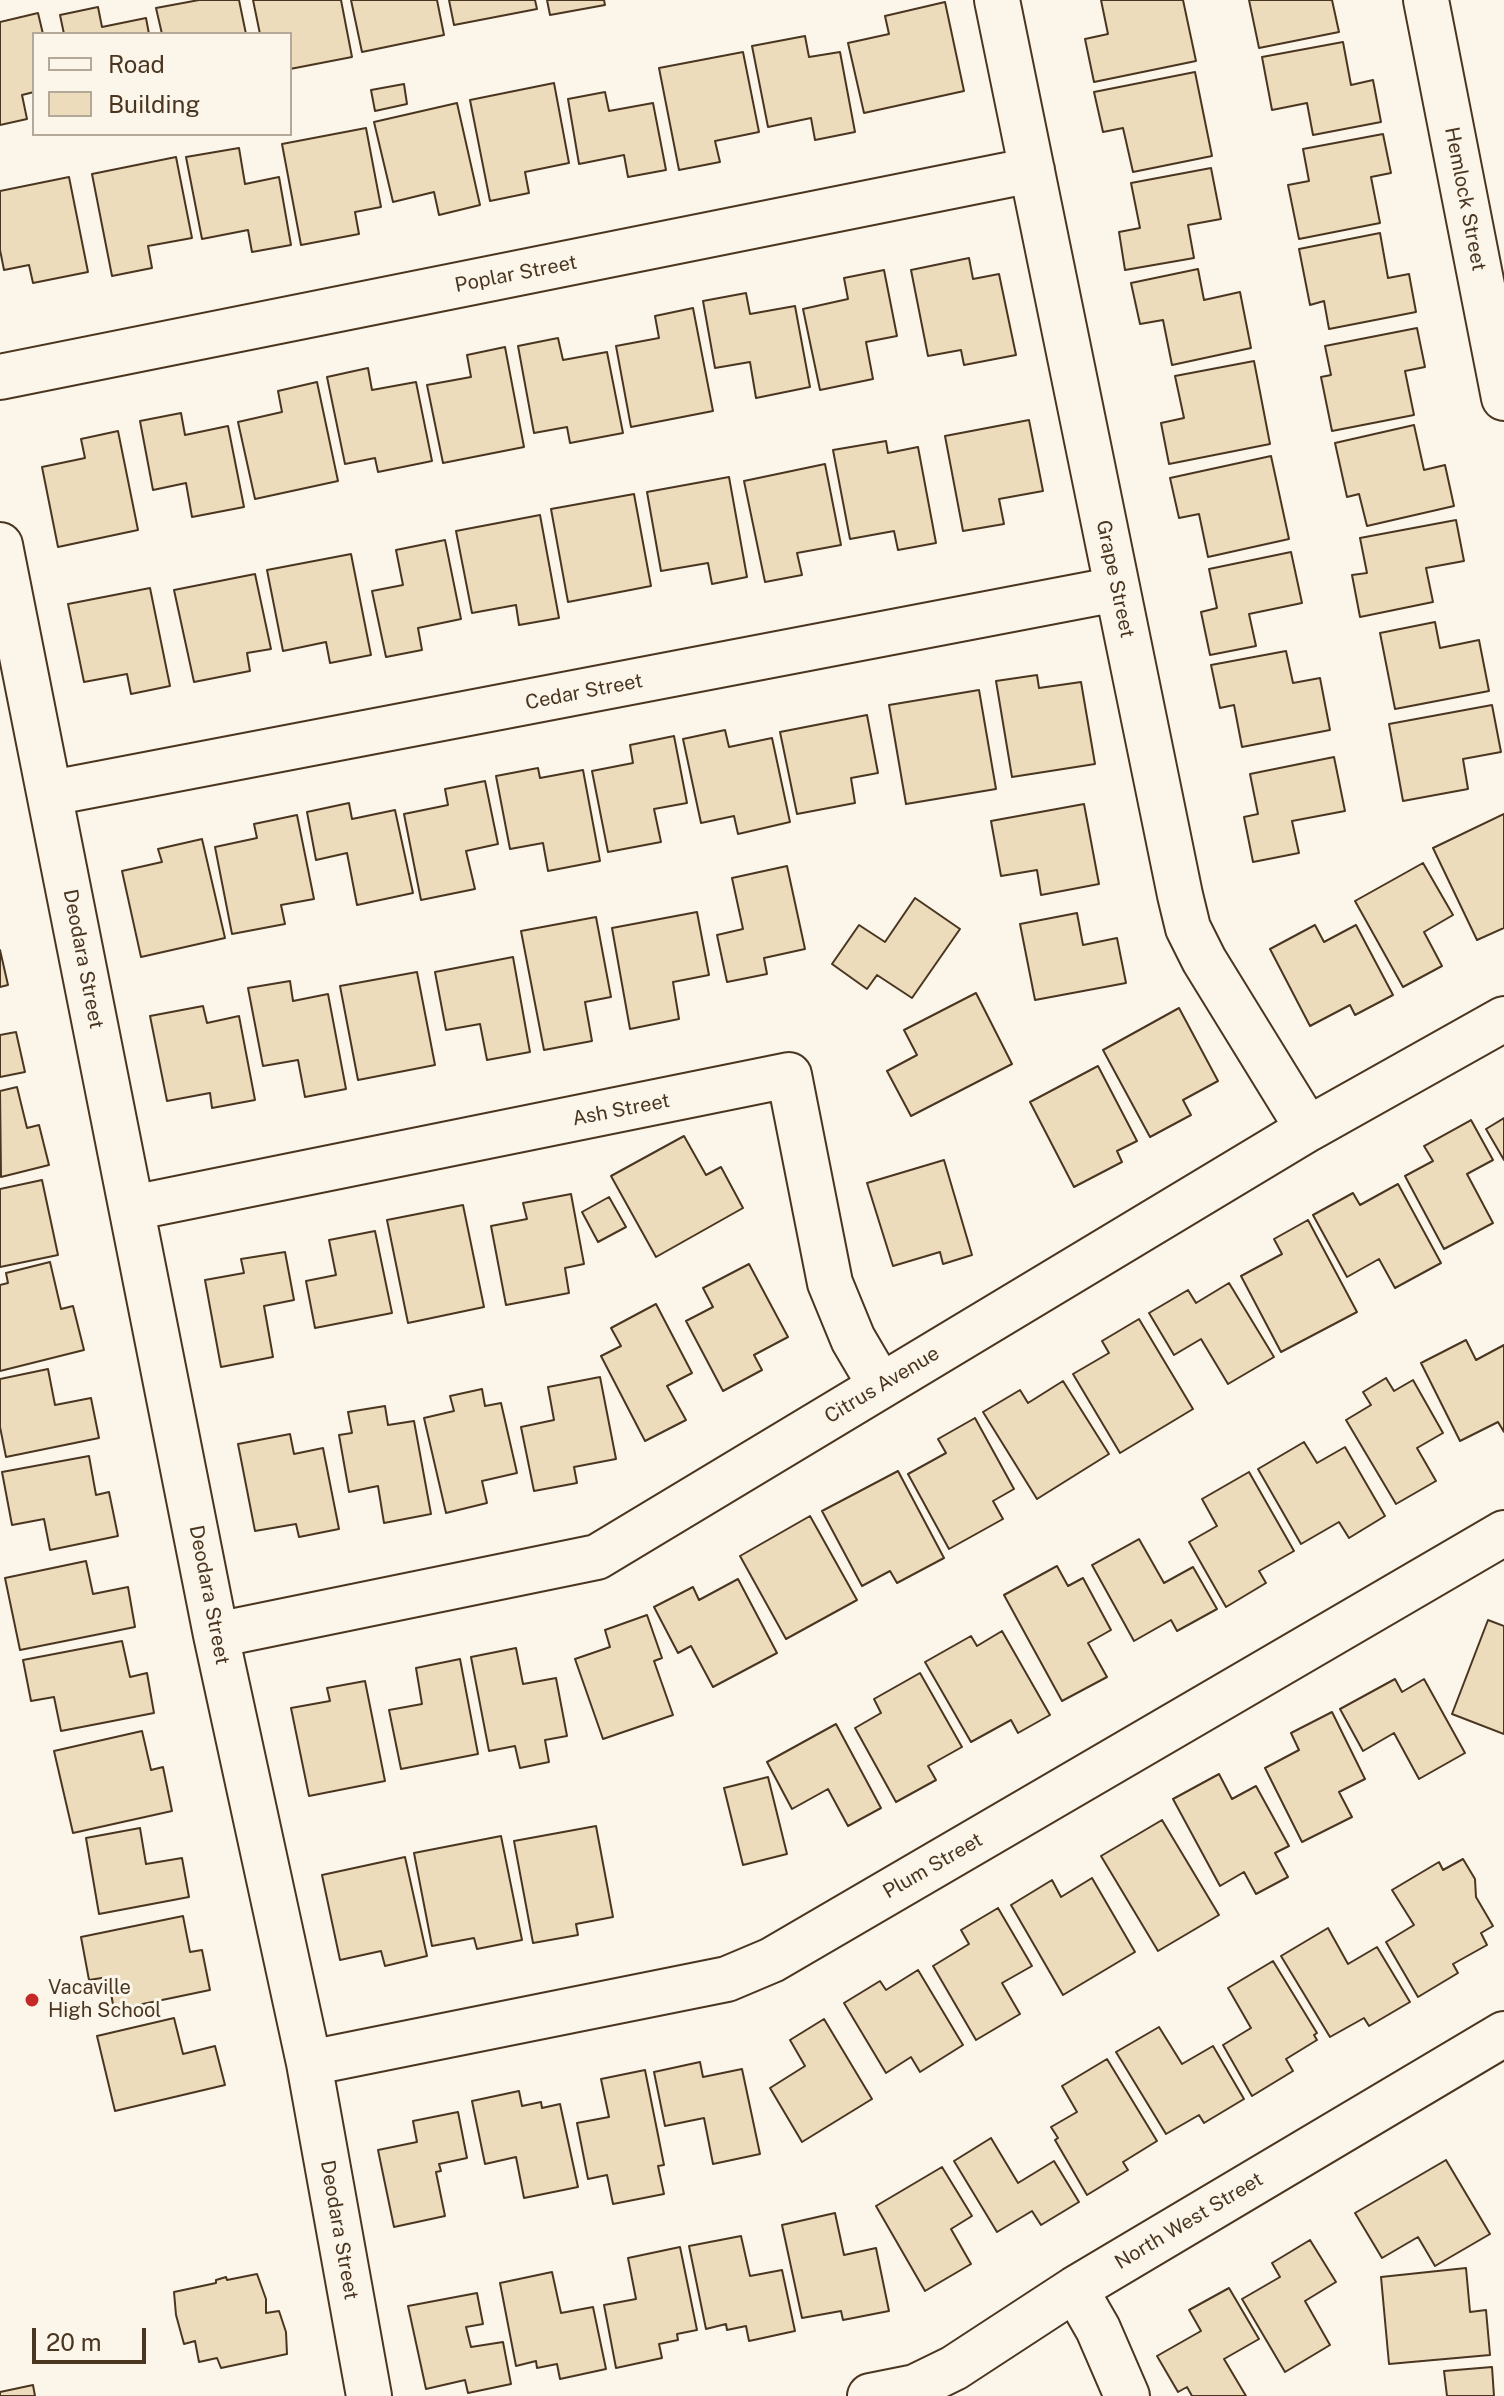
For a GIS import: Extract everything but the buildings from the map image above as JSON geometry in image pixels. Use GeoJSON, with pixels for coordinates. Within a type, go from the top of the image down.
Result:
{"type":"FeatureCollection","features":[{"type":"Feature","properties":{"kind":"street","name":"Grape Street"},"geometry":{"type":"LineString","coordinates":[[997,0],[1188,928],[1204,960],[1308,1129]]}},
{"type":"Feature","properties":{"kind":"street","name":"Hemlock Street"},"geometry":{"type":"LineString","coordinates":[[1426,0],[1504,398]]}},
{"type":"Feature","properties":{"kind":"street","name":"Poplar Street"},"geometry":{"type":"LineString","coordinates":[[0,377],[1032,170]]}},
{"type":"Feature","properties":{"kind":"street","name":"Deodara Street"},"geometry":{"type":"LineString","coordinates":[[0,545],[216,1635],[309,2063],[369,2396]]}},
{"type":"Feature","properties":{"kind":"street","name":"Cedar Street"},"geometry":{"type":"LineString","coordinates":[[51,793],[1117,589]]}},
{"type":"Feature","properties":{"kind":"street","name":"Citrus Avenue"},"geometry":{"type":"LineString","coordinates":[[216,1635],[597,1557],[1308,1129],[1504,1019]]}},
{"type":"Feature","properties":{"kind":"street","name":"Ash Street"},"geometry":{"type":"LineString","coordinates":[[132,1208],[789,1075],[830,1283],[853,1339],[880,1385]]}},
{"type":"Feature","properties":{"kind":"street","name":"Plum Street"},"geometry":{"type":"LineString","coordinates":[[309,2063],[727,1979],[772,1960],[1504,1533]]}},
{"type":"Feature","properties":{"kind":"street","name":"North West Street"},"geometry":{"type":"LineString","coordinates":[[870,2396],[915,2387],[954,2368],[1075,2289],[1504,2034]]}},
{"type":"Feature","properties":{"kind":"street"},"geometry":{"type":"LineString","coordinates":[[1075,2289],[1098,2329],[1127,2396]]}},
{"type":"Feature","properties":{"kind":"place","name":"Vacaville High School"},"geometry":{"type":"Point","coordinates":[32,2000]}}]}
